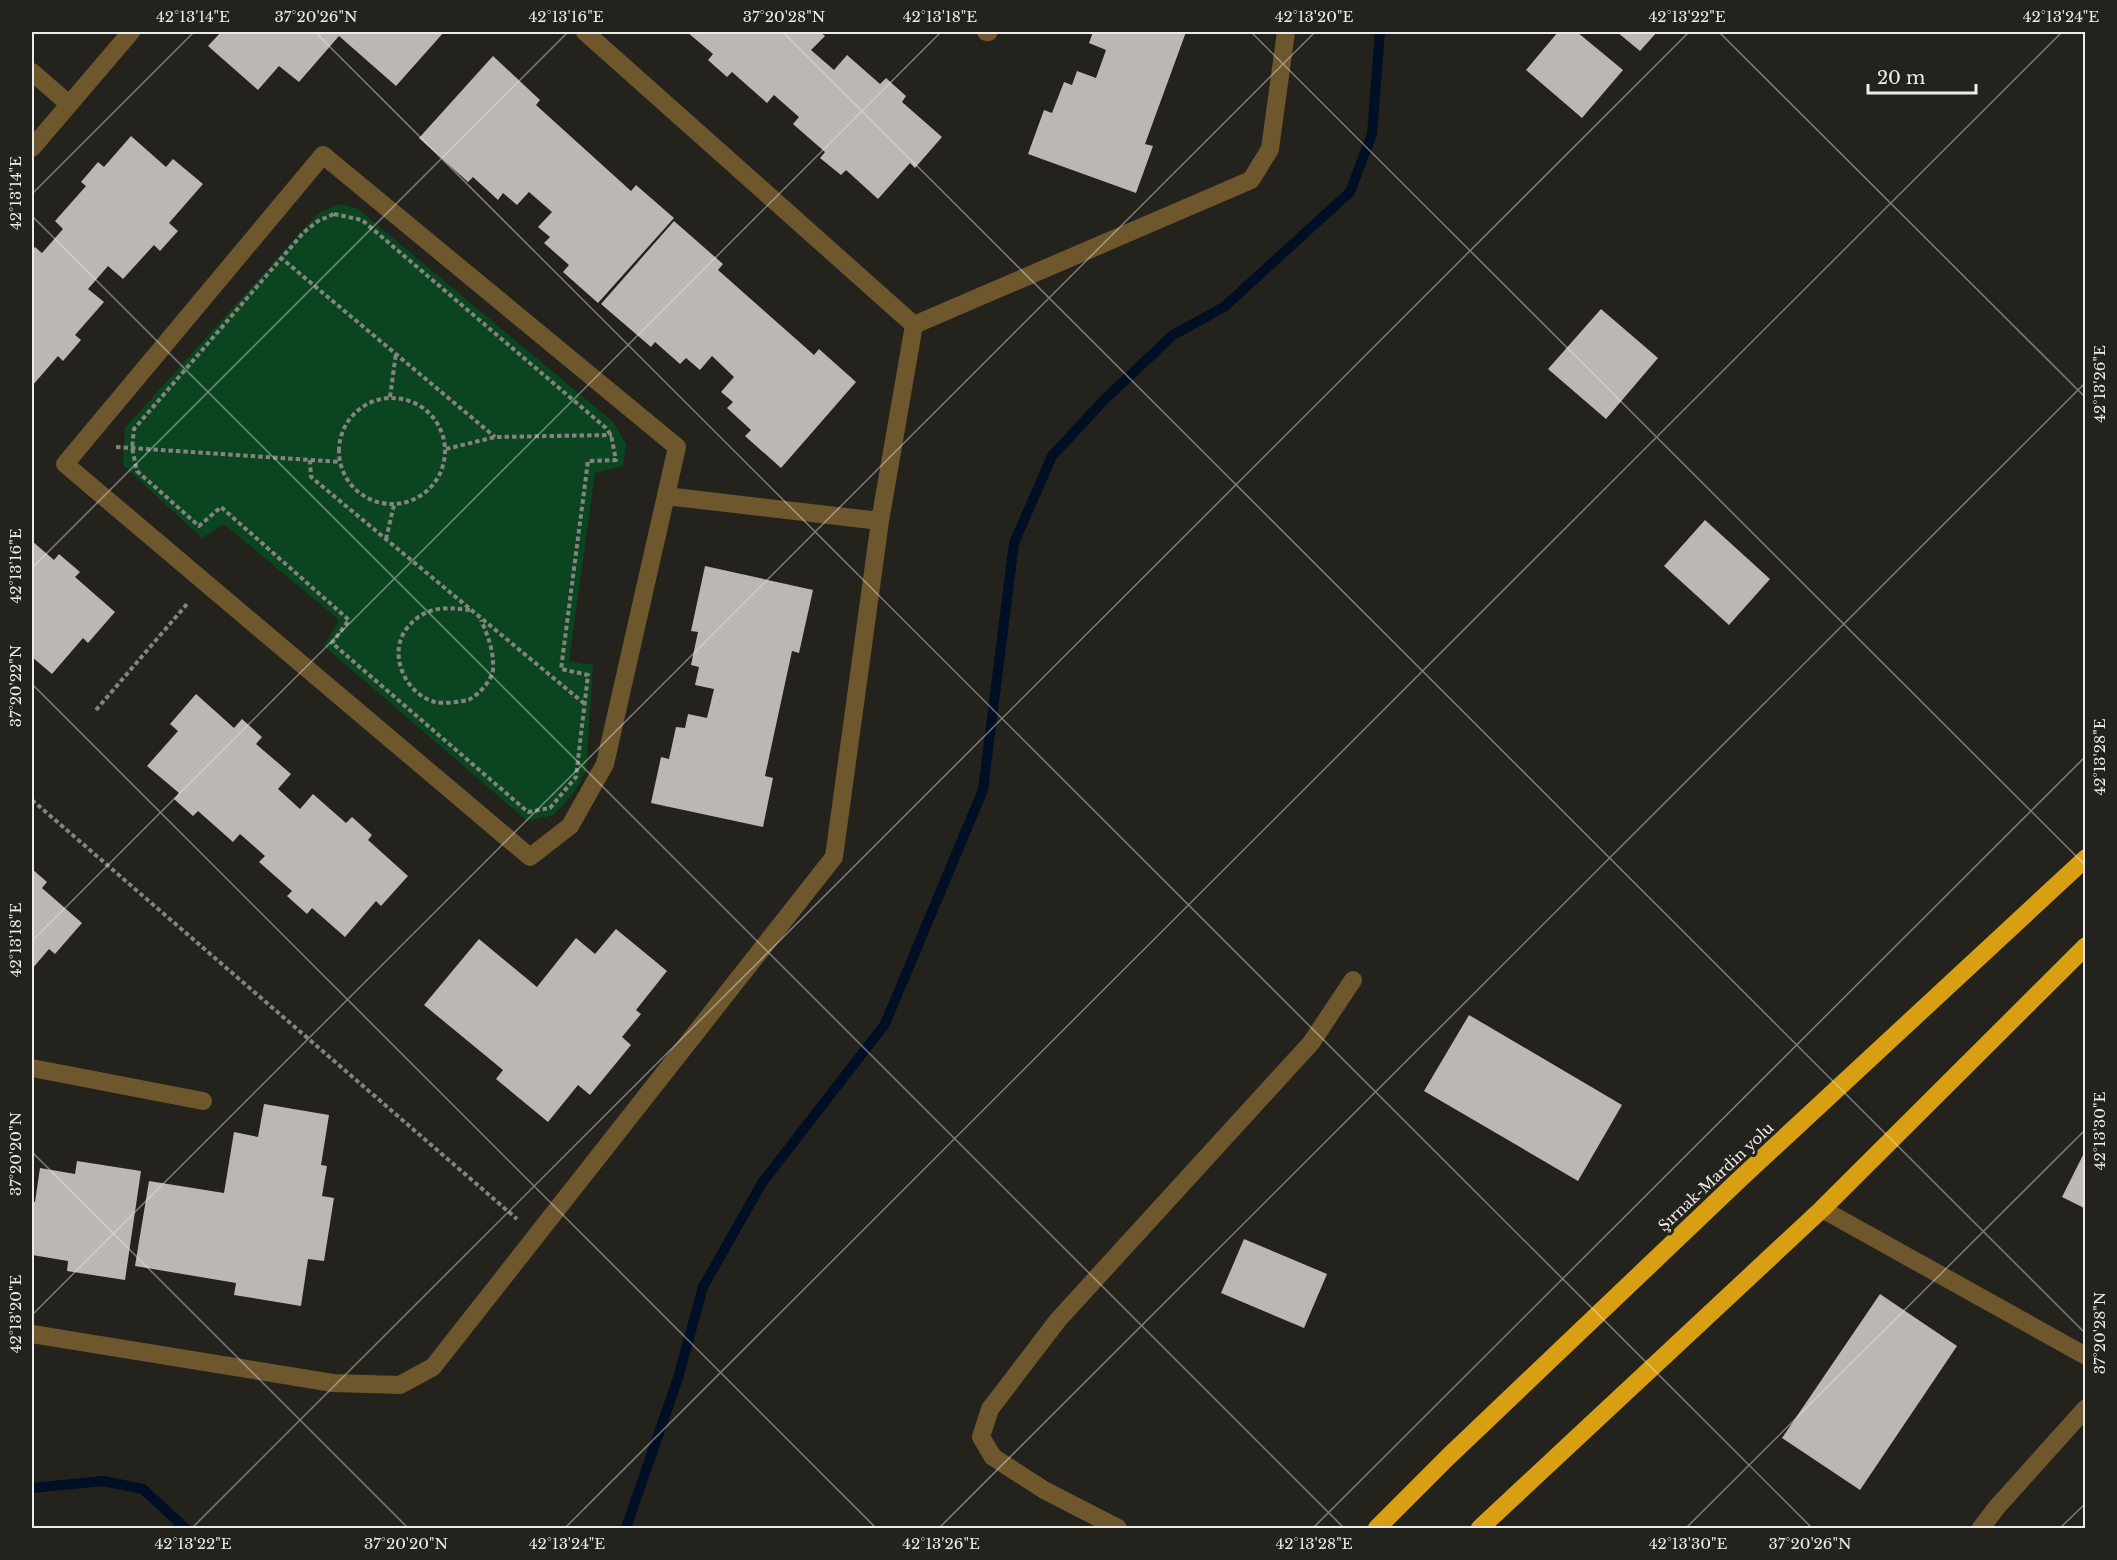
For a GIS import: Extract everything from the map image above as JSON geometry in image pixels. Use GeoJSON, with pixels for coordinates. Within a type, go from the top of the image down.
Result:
{"type":"FeatureCollection","features":[{"type":"Feature","properties":{"kind":"highway","name":"Şırnak-Mardin yolu"},"geometry":{"type":"LineString","coordinates":[[1377,1528],[1448,1457],[1742,1177],[2085,858]]}},
{"type":"Feature","properties":{"kind":"highway"},"geometry":{"type":"LineString","coordinates":[[1480,1528],[1822,1209],[2085,946]]}},
{"type":"Feature","properties":{"kind":"street"},"geometry":{"type":"LineString","coordinates":[[32,148],[131,32]]}},
{"type":"Feature","properties":{"kind":"street"},"geometry":{"type":"LineString","coordinates":[[585,32],[914,325]]}},
{"type":"Feature","properties":{"kind":"street"},"geometry":{"type":"LineString","coordinates":[[914,325],[1251,180],[1270,149],[1286,32]]}},
{"type":"Feature","properties":{"kind":"street"},"geometry":{"type":"LineString","coordinates":[[32,72],[69,104]]}},
{"type":"Feature","properties":{"kind":"street"},"geometry":{"type":"LineString","coordinates":[[323,155],[658,431],[677,447],[605,764],[570,826],[530,857],[65,464],[323,155]]}},
{"type":"Feature","properties":{"kind":"street"},"geometry":{"type":"LineString","coordinates":[[32,1334],[333,1383],[400,1384],[433,1367],[834,857],[880,521],[914,325]]}},
{"type":"Feature","properties":{"kind":"street"},"geometry":{"type":"LineString","coordinates":[[666,496],[880,521]]}},
{"type":"Feature","properties":{"kind":"street"},"geometry":{"type":"LineString","coordinates":[[1118,1528],[1044,1490],[993,1457],[981,1437],[990,1409],[1058,1320],[1311,1043],[1353,980]]}},
{"type":"Feature","properties":{"kind":"street"},"geometry":{"type":"LineString","coordinates":[[32,1068],[203,1101]]}},
{"type":"Feature","properties":{"kind":"street"},"geometry":{"type":"LineString","coordinates":[[1822,1209],[2085,1356]]}},
{"type":"Feature","properties":{"kind":"street"},"geometry":{"type":"LineString","coordinates":[[1981,1528],[2085,1408]]}},
{"type":"Feature","properties":{"kind":"path"},"geometry":{"type":"LineString","coordinates":[[334,214],[362,220],[606,428],[611,435],[616,460],[588,461],[561,669],[588,675],[576,777],[550,808],[528,812],[332,643],[349,620],[221,507],[199,526],[137,471],[132,448],[134,429],[281,257],[318,220],[334,214]]}},
{"type":"Feature","properties":{"kind":"path"},"geometry":{"type":"LineString","coordinates":[[256,236],[495,437]]}},
{"type":"Feature","properties":{"kind":"path"},"geometry":{"type":"LineString","coordinates":[[390,397],[396,352]]}},
{"type":"Feature","properties":{"kind":"path"},"geometry":{"type":"LineString","coordinates":[[390,397],[411,400],[428,411],[441,428],[446,449],[443,469],[432,487],[415,500],[394,505],[374,501],[356,490],[343,474],[338,453],[341,432],[352,414],[369,402],[390,397]]}},
{"type":"Feature","properties":{"kind":"path"},"geometry":{"type":"LineString","coordinates":[[446,449],[495,437],[611,435],[658,431]]}},
{"type":"Feature","properties":{"kind":"path"},"geometry":{"type":"LineString","coordinates":[[81,445],[340,462]]}},
{"type":"Feature","properties":{"kind":"path"},"geometry":{"type":"LineString","coordinates":[[310,460],[311,477],[614,728]]}},
{"type":"Feature","properties":{"kind":"path"},"geometry":{"type":"LineString","coordinates":[[386,540],[394,505]]}},
{"type":"Feature","properties":{"kind":"path"},"geometry":{"type":"LineString","coordinates":[[96,710],[205,583]]}},
{"type":"Feature","properties":{"kind":"path"},"geometry":{"type":"LineString","coordinates":[[471,610],[443,607],[428,612],[413,621],[402,635],[398,657],[404,677],[416,691],[435,702],[468,700],[481,690],[494,672],[492,650],[480,618]]}},
{"type":"Feature","properties":{"kind":"path"},"geometry":{"type":"LineString","coordinates":[[32,800],[536,1236]]}},
{"type":"Feature","properties":{"kind":"green space"},"geometry":{"type":"Polygon","coordinates":[[[339,204],[357,208],[613,422],[626,444],[623,466],[595,473],[569,661],[593,665],[586,770],[575,791],[554,815],[527,821],[324,646],[339,620],[224,524],[202,538],[123,465],[125,428],[318,213],[339,204]]]}},
{"type":"Feature","properties":{"kind":"building"},"geometry":{"type":"Polygon","coordinates":[[[221,32],[444,32],[396,86],[339,36],[299,82],[279,66],[258,90],[208,46],[221,32]]]}},
{"type":"Feature","properties":{"kind":"building"},"geometry":{"type":"Polygon","coordinates":[[[687,32],[820,32],[825,36],[811,50],[834,70],[847,55],[880,84],[886,78],[906,96],[902,102],[942,137],[915,168],[910,163],[878,199],[846,170],[841,175],[820,158],[825,152],[793,124],[799,117],[774,95],[767,103],[732,72],[727,77],[708,60],[713,54],[687,32]]]}},
{"type":"Feature","properties":{"kind":"building"},"geometry":{"type":"Polygon","coordinates":[[[1093,32],[1186,32],[1145,144],[1153,146],[1136,193],[1028,154],[1044,110],[1052,113],[1064,82],[1072,85],[1077,71],[1096,78],[1106,50],[1089,43],[1093,32]]]}},
{"type":"Feature","properties":{"kind":"building"},"geometry":{"type":"Polygon","coordinates":[[[1558,32],[1577,32],[1623,70],[1582,118],[1526,70],[1558,32]]]}},
{"type":"Feature","properties":{"kind":"building"},"geometry":{"type":"Polygon","coordinates":[[[1617,32],[1657,32],[1640,51],[1617,32]]]}},
{"type":"Feature","properties":{"kind":"building"},"geometry":{"type":"Polygon","coordinates":[[[493,56],[540,100],[536,105],[631,191],[636,185],[674,218],[598,303],[563,272],[569,265],[544,243],[550,237],[538,227],[552,212],[529,192],[517,205],[503,193],[498,200],[473,177],[468,182],[419,138],[493,56]]]}},
{"type":"Feature","properties":{"kind":"building"},"geometry":{"type":"Polygon","coordinates":[[[131,136],[166,167],[173,159],[203,184],[169,223],[178,231],[160,251],[154,245],[123,279],[108,266],[88,289],[104,302],[75,335],[81,340],[63,361],[58,356],[32,386],[32,251],[35,247],[42,253],[63,229],[55,221],[86,186],[81,182],[98,162],[104,167],[131,136]]]}},
{"type":"Feature","properties":{"kind":"building"},"geometry":{"type":"Polygon","coordinates":[[[674,221],[723,264],[718,270],[814,355],[819,349],[856,382],[781,468],[745,436],[751,430],[727,408],[733,402],[721,392],[734,377],[712,356],[700,370],[686,358],[680,364],[655,342],[651,347],[601,304],[674,221]]]}},
{"type":"Feature","properties":{"kind":"building"},"geometry":{"type":"Polygon","coordinates":[[[1601,309],[1658,358],[1606,419],[1548,369],[1601,309]]]}},
{"type":"Feature","properties":{"kind":"building"},"geometry":{"type":"Polygon","coordinates":[[[1705,520],[1770,579],[1729,625],[1664,566],[1705,520]]]}},
{"type":"Feature","properties":{"kind":"building"},"geometry":{"type":"Polygon","coordinates":[[[32,541],[54,560],[59,554],[80,572],[75,577],[115,612],[88,643],[83,638],[52,674],[32,657],[32,541]]]}},
{"type":"Feature","properties":{"kind":"building"},"geometry":{"type":"Polygon","coordinates":[[[705,566],[813,590],[799,653],[792,651],[765,776],[773,778],[763,827],[651,803],[661,757],[669,759],[676,727],[685,728],[688,714],[707,718],[714,689],[695,685],[699,667],[691,665],[698,632],[691,631],[705,566]]]}},
{"type":"Feature","properties":{"kind":"building"},"geometry":{"type":"Polygon","coordinates":[[[196,694],[234,728],[242,719],[262,737],[256,744],[291,774],[278,789],[300,809],[313,794],[346,823],[352,817],[372,835],[368,840],[408,876],[381,906],[376,901],[345,937],[312,908],[307,914],[287,896],[292,891],[259,862],[265,856],[240,834],[233,842],[198,811],[193,816],[174,799],[179,793],[147,766],[178,731],[170,724],[196,694]]]}},
{"type":"Feature","properties":{"kind":"building"},"geometry":{"type":"Polygon","coordinates":[[[32,869],[47,882],[42,888],[82,923],[55,954],[49,949],[32,969],[32,869]]]}},
{"type":"Feature","properties":{"kind":"building"},"geometry":{"type":"Polygon","coordinates":[[[616,929],[667,971],[636,1010],[641,1014],[622,1037],[631,1045],[590,1095],[578,1085],[548,1122],[496,1079],[503,1070],[424,1005],[479,939],[537,987],[576,938],[595,954],[616,929]]]}},
{"type":"Feature","properties":{"kind":"building"},"geometry":{"type":"Polygon","coordinates":[[[1469,1015],[1622,1105],[1578,1181],[1424,1091],[1469,1015]]]}},
{"type":"Feature","properties":{"kind":"building"},"geometry":{"type":"Polygon","coordinates":[[[264,1104],[329,1115],[321,1165],[327,1166],[322,1196],[334,1198],[324,1261],[308,1259],[301,1306],[234,1295],[236,1283],[135,1266],[149,1181],[224,1193],[234,1132],[258,1137],[264,1104]]]}},
{"type":"Feature","properties":{"kind":"building"},"geometry":{"type":"Polygon","coordinates":[[[2086,1149],[2086,1209],[2062,1197],[2086,1149]]]}},
{"type":"Feature","properties":{"kind":"building"},"geometry":{"type":"Polygon","coordinates":[[[77,1161],[141,1171],[125,1280],[67,1271],[68,1261],[32,1255],[32,1201],[35,1202],[40,1168],[75,1174],[77,1161]]]}},
{"type":"Feature","properties":{"kind":"building"},"geometry":{"type":"Polygon","coordinates":[[[1244,1239],[1327,1274],[1304,1328],[1221,1293],[1244,1239]]]}},
{"type":"Feature","properties":{"kind":"building"},"geometry":{"type":"Polygon","coordinates":[[[1880,1294],[1957,1346],[1860,1490],[1782,1438],[1880,1294]]]}},
{"type":"Feature","properties":{"kind":"waterway"},"geometry":{"type":"LineString","coordinates":[[626,1528],[678,1378],[703,1287],[762,1183],[885,1024],[983,790],[1014,543],[1052,456],[1105,399],[1173,335],[1224,307],[1350,192],[1372,134],[1380,32]]}},
{"type":"Feature","properties":{"kind":"waterway"},"geometry":{"type":"LineString","coordinates":[[32,1488],[103,1481],[143,1489],[185,1528]]}}]}
